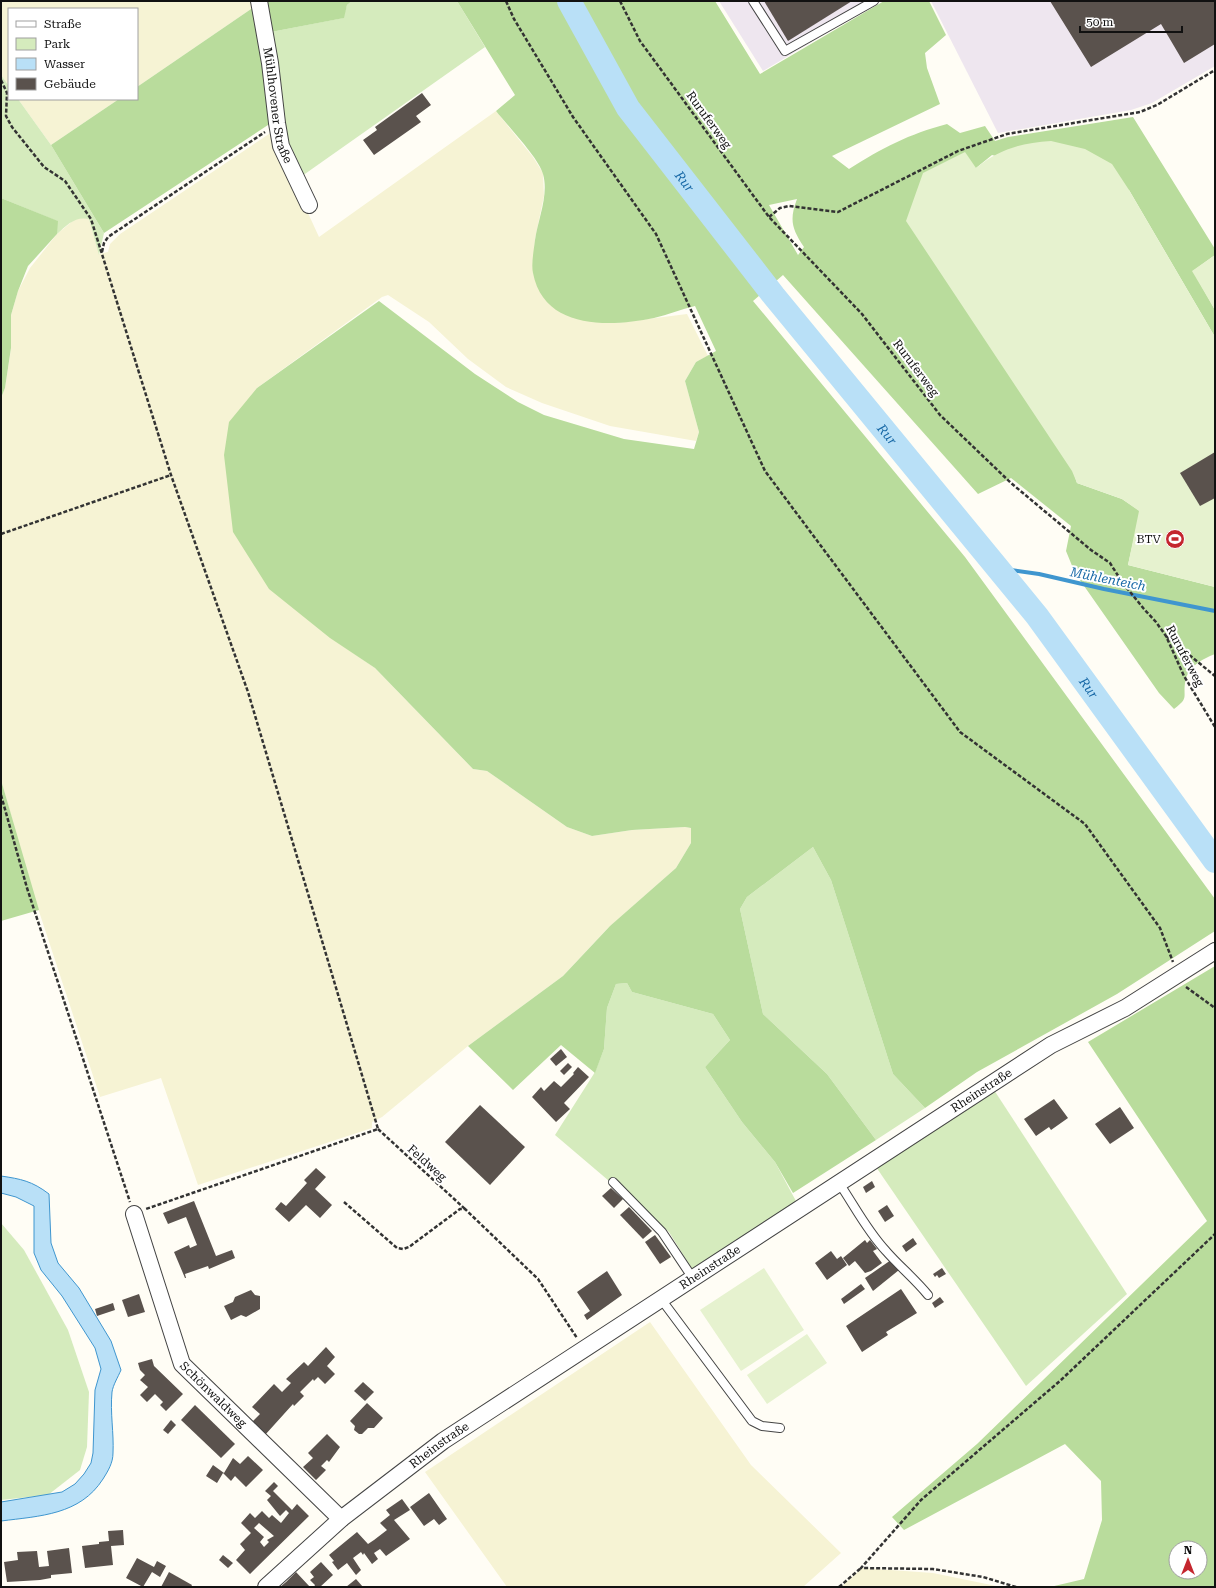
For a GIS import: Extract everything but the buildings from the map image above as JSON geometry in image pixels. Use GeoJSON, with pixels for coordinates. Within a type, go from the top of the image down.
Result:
{"type":"FeatureCollection","features":[{"type":"Feature","properties":{"kind":"street","name":"Mühlhovener Straße"},"geometry":{"type":"LineString","coordinates":[[259,1],[270,63],[281,146],[308,204]]}},
{"type":"Feature","properties":{"kind":"street","name":"Rheinstraße"},"geometry":{"type":"LineString","coordinates":[[266,1587],[341,1519],[445,1439],[661,1299],[692,1277],[1052,1045],[1121,1010],[1215,951]]}},
{"type":"Feature","properties":{"kind":"street","name":"Schönwaldweg"},"geometry":{"type":"LineString","coordinates":[[134,1214],[182,1364],[341,1519]]}},
{"type":"Feature","properties":{"kind":"lane"},"geometry":{"type":"LineString","coordinates":[[753,1],[785,51],[874,1]]}},
{"type":"Feature","properties":{"kind":"lane"},"geometry":{"type":"LineString","coordinates":[[613,1182],[662,1232],[692,1277]]}},
{"type":"Feature","properties":{"kind":"lane"},"geometry":{"type":"LineString","coordinates":[[839,1183],[873,1235],[886,1251],[914,1278],[928,1295]]}},
{"type":"Feature","properties":{"kind":"lane"},"geometry":{"type":"LineString","coordinates":[[661,1299],[752,1421],[762,1426],[780,1428]]}},
{"type":"Feature","properties":{"kind":"path"},"geometry":{"type":"LineString","coordinates":[[506,1],[514,19],[573,117],[656,234],[765,471],[960,732],[1085,824],[1160,928],[1174,963],[1174,978],[1215,1008]]}},
{"type":"Feature","properties":{"kind":"path","name":"Ruruferweg"},"geometry":{"type":"LineString","coordinates":[[620,1],[640,41],[769,217],[862,314],[940,415],[1011,483],[1110,563],[1122,582],[1166,636],[1184,676],[1214,722],[1215,726]]}},
{"type":"Feature","properties":{"kind":"path"},"geometry":{"type":"LineString","coordinates":[[769,217],[780,208],[789,206],[838,212],[958,151],[1007,134],[1140,112],[1157,105],[1215,70]]}},
{"type":"Feature","properties":{"kind":"path"},"geometry":{"type":"LineString","coordinates":[[1,80],[7,93],[6,116],[12,127],[44,167],[66,181],[91,219],[171,475],[248,692],[378,1129],[134,1214],[27,888],[1,795]]}},
{"type":"Feature","properties":{"kind":"path"},"geometry":{"type":"LineString","coordinates":[[102,252],[104,243],[108,237],[117,230],[277,124]]}},
{"type":"Feature","properties":{"kind":"path"},"geometry":{"type":"LineString","coordinates":[[1,534],[171,475]]}},
{"type":"Feature","properties":{"kind":"path"},"geometry":{"type":"LineString","coordinates":[[1166,636],[1215,676]]}},
{"type":"Feature","properties":{"kind":"path","name":"Feldweg"},"geometry":{"type":"LineString","coordinates":[[378,1129],[538,1279],[584,1349]]}},
{"type":"Feature","properties":{"kind":"path"},"geometry":{"type":"LineString","coordinates":[[344,1202],[397,1248],[403,1249],[409,1247],[460,1209],[465,1209]]}},
{"type":"Feature","properties":{"kind":"path"},"geometry":{"type":"LineString","coordinates":[[839,1587],[861,1568],[921,1500],[1061,1380],[1215,1234]]}},
{"type":"Feature","properties":{"kind":"path"},"geometry":{"type":"LineString","coordinates":[[861,1568],[933,1569],[983,1577],[1016,1587]]}},
{"type":"Feature","properties":{"kind":"shaded area"},"geometry":{"type":"Polygon","coordinates":[[[1,1],[253,1],[254,7],[138,86],[138,8],[8,8],[8,85],[1,75],[1,1]]]}},
{"type":"Feature","properties":{"kind":"shaded area"},"geometry":{"type":"Polygon","coordinates":[[[719,1],[881,1],[763,71],[719,1]]]}},
{"type":"Feature","properties":{"kind":"shaded area"},"geometry":{"type":"Polygon","coordinates":[[[931,1],[1215,1],[1215,66],[1152,103],[1131,110],[998,133],[931,1]]]}},
{"type":"Feature","properties":{"kind":"shaded area"},"geometry":{"type":"Polygon","coordinates":[[[19,100],[118,100],[51,145],[19,100]]]}},
{"type":"Feature","properties":{"kind":"shaded area"},"geometry":{"type":"Polygon","coordinates":[[[496,111],[533,157],[543,173],[544,196],[535,239],[533,273],[616,323],[687,314],[708,356],[696,362],[685,381],[699,432],[696,441],[610,426],[542,403],[506,387],[468,359],[429,322],[388,295],[382,297],[257,388],[330,637],[375,668],[473,769],[487,771],[567,827],[592,836],[632,830],[685,827],[691,828],[691,843],[676,868],[608,928],[563,976],[468,1046],[382,1117],[372,1122],[372,1128],[198,1185],[161,1078],[100,1097],[32,890],[1,780],[1,398],[5,388],[11,349],[11,315],[18,291],[30,268],[57,234],[75,219],[81,217],[89,219],[99,254],[108,252],[110,244],[120,234],[275,130],[279,150],[319,237],[496,111]]]}},
{"type":"Feature","properties":{"kind":"shaded area"},"geometry":{"type":"Polygon","coordinates":[[[650,1322],[751,1465],[841,1553],[803,1587],[507,1587],[425,1472],[650,1322]]]}},
{"type":"Feature","properties":{"kind":"shaded area"},"geometry":{"type":"Polygon","coordinates":[[[862,1568],[933,1573],[1001,1587],[841,1587],[862,1568]]]}},
{"type":"Feature","properties":{"kind":"green space"},"geometry":{"type":"Polygon","coordinates":[[[266,1],[352,1],[347,5],[344,18],[271,32],[266,1]]]}},
{"type":"Feature","properties":{"kind":"green space"},"geometry":{"type":"Polygon","coordinates":[[[352,1],[457,1],[485,47],[302,176],[289,158],[271,32],[343,18],[347,5],[352,1]]]}},
{"type":"Feature","properties":{"kind":"green space"},"geometry":{"type":"Polygon","coordinates":[[[457,1],[715,1],[760,74],[884,1],[929,1],[946,35],[925,53],[927,68],[940,104],[832,156],[849,169],[896,142],[920,132],[947,124],[960,133],[985,126],[995,141],[1008,137],[1133,117],[1215,249],[1215,255],[1193,271],[1215,310],[1215,337],[1129,190],[992,155],[976,168],[1077,483],[1122,499],[1140,511],[1128,565],[1215,587],[1215,654],[1200,661],[1189,672],[1186,677],[1184,700],[1174,709],[1159,693],[1075,573],[1066,551],[1071,526],[1011,478],[978,494],[783,275],[753,301],[965,557],[1215,899],[1215,931],[1117,994],[977,1072],[925,1108],[893,1074],[831,880],[813,847],[747,897],[740,909],[763,1014],[827,1074],[876,1140],[793,1193],[775,1162],[742,1122],[705,1067],[730,1040],[713,1014],[632,992],[627,983],[616,984],[607,1008],[604,1049],[595,1073],[561,1045],[513,1090],[468,1046],[563,976],[610,926],[676,868],[691,843],[691,828],[685,827],[632,830],[592,836],[567,827],[487,771],[473,769],[375,668],[330,638],[269,589],[233,532],[224,455],[229,422],[257,388],[379,301],[475,374],[518,402],[544,415],[624,439],[694,449],[699,432],[685,381],[696,362],[716,351],[695,306],[654,318],[618,323],[599,323],[581,320],[565,315],[550,305],[540,292],[533,273],[532,265],[535,240],[544,199],[545,182],[536,159],[496,111],[515,95],[457,1]],[[797,199],[769,205],[798,255],[804,247],[794,229],[793,213],[797,199]]]}},
{"type":"Feature","properties":{"kind":"green space"},"geometry":{"type":"Polygon","coordinates":[[[254,7],[271,123],[104,233],[51,145],[118,100],[138,100],[138,86],[254,7]]]}},
{"type":"Feature","properties":{"kind":"green space"},"geometry":{"type":"Polygon","coordinates":[[[1,75],[8,85],[8,100],[19,100],[51,145],[104,233],[99,255],[89,219],[84,218],[75,220],[57,234],[57,221],[1,198],[1,75]]]}},
{"type":"Feature","properties":{"kind":"green space"},"geometry":{"type":"Polygon","coordinates":[[[1051,141],[1085,149],[1112,164],[1129,190],[1215,337],[1215,587],[1128,565],[1139,511],[1122,499],[1077,483],[1072,471],[906,221],[923,173],[965,152],[976,168],[985,161],[1011,148],[1030,143],[1051,141]]]}},
{"type":"Feature","properties":{"kind":"green space"},"geometry":{"type":"Polygon","coordinates":[[[1,198],[58,221],[57,234],[28,266],[18,291],[11,315],[11,348],[5,388],[1,398],[1,198]]]}},
{"type":"Feature","properties":{"kind":"green space"},"geometry":{"type":"Polygon","coordinates":[[[1215,255],[1215,310],[1192,271],[1215,255]]]}},
{"type":"Feature","properties":{"kind":"green space"},"geometry":{"type":"Polygon","coordinates":[[[1,780],[39,910],[1,921],[1,780]]]}},
{"type":"Feature","properties":{"kind":"green space"},"geometry":{"type":"Polygon","coordinates":[[[813,847],[831,880],[893,1074],[925,1108],[876,1140],[827,1074],[763,1014],[740,909],[747,897],[813,847]]]}},
{"type":"Feature","properties":{"kind":"green space"},"geometry":{"type":"Polygon","coordinates":[[[1215,966],[1215,1587],[1050,1587],[1084,1579],[1102,1520],[1101,1481],[1065,1444],[904,1530],[892,1517],[977,1444],[1207,1221],[1088,1042],[1215,966]]]}},
{"type":"Feature","properties":{"kind":"green space"},"geometry":{"type":"Polygon","coordinates":[[[627,983],[632,992],[713,1014],[730,1040],[705,1067],[742,1122],[775,1162],[797,1203],[692,1269],[669,1232],[555,1135],[595,1072],[604,1049],[607,1008],[616,984],[627,983]]]}},
{"type":"Feature","properties":{"kind":"green space"},"geometry":{"type":"Polygon","coordinates":[[[994,1090],[1127,1294],[1026,1386],[874,1164],[994,1090]]]}},
{"type":"Feature","properties":{"kind":"green space"},"geometry":{"type":"Polygon","coordinates":[[[1,1223],[24,1250],[68,1330],[89,1392],[87,1447],[80,1470],[48,1495],[1,1500],[1,1223]]]}},
{"type":"Feature","properties":{"kind":"green space"},"geometry":{"type":"Polygon","coordinates":[[[764,1268],[804,1330],[741,1371],[700,1310],[764,1268]]]}},
{"type":"Feature","properties":{"kind":"green space"},"geometry":{"type":"Polygon","coordinates":[[[807,1334],[827,1363],[767,1404],[747,1375],[807,1334]]]}},
{"type":"Feature","properties":{"kind":"water"},"geometry":{"type":"Polygon","coordinates":[[[1,1176],[26,1181],[49,1194],[51,1243],[58,1263],[79,1288],[111,1341],[121,1370],[112,1392],[111,1408],[113,1457],[105,1476],[94,1491],[71,1507],[58,1512],[1,1521],[1,1502],[62,1492],[75,1484],[84,1474],[91,1463],[93,1453],[95,1390],[101,1369],[95,1348],[62,1296],[41,1270],[34,1253],[34,1206],[16,1197],[1,1193],[1,1176]]]}},
{"type":"Feature","properties":{"kind":"waterway","name":"Rur"},"geometry":{"type":"LineString","coordinates":[[569,1],[628,108],[774,296],[1037,616],[1215,861]]}},
{"type":"Feature","properties":{"kind":"waterway","name":"Mühlenteich"},"geometry":{"type":"LineString","coordinates":[[997,568],[1039,574],[1104,589],[1215,611]]}},
{"type":"Feature","properties":{"kind":"place","name":"BTV"},"geometry":{"type":"Point","coordinates":[1175,539]}}]}
